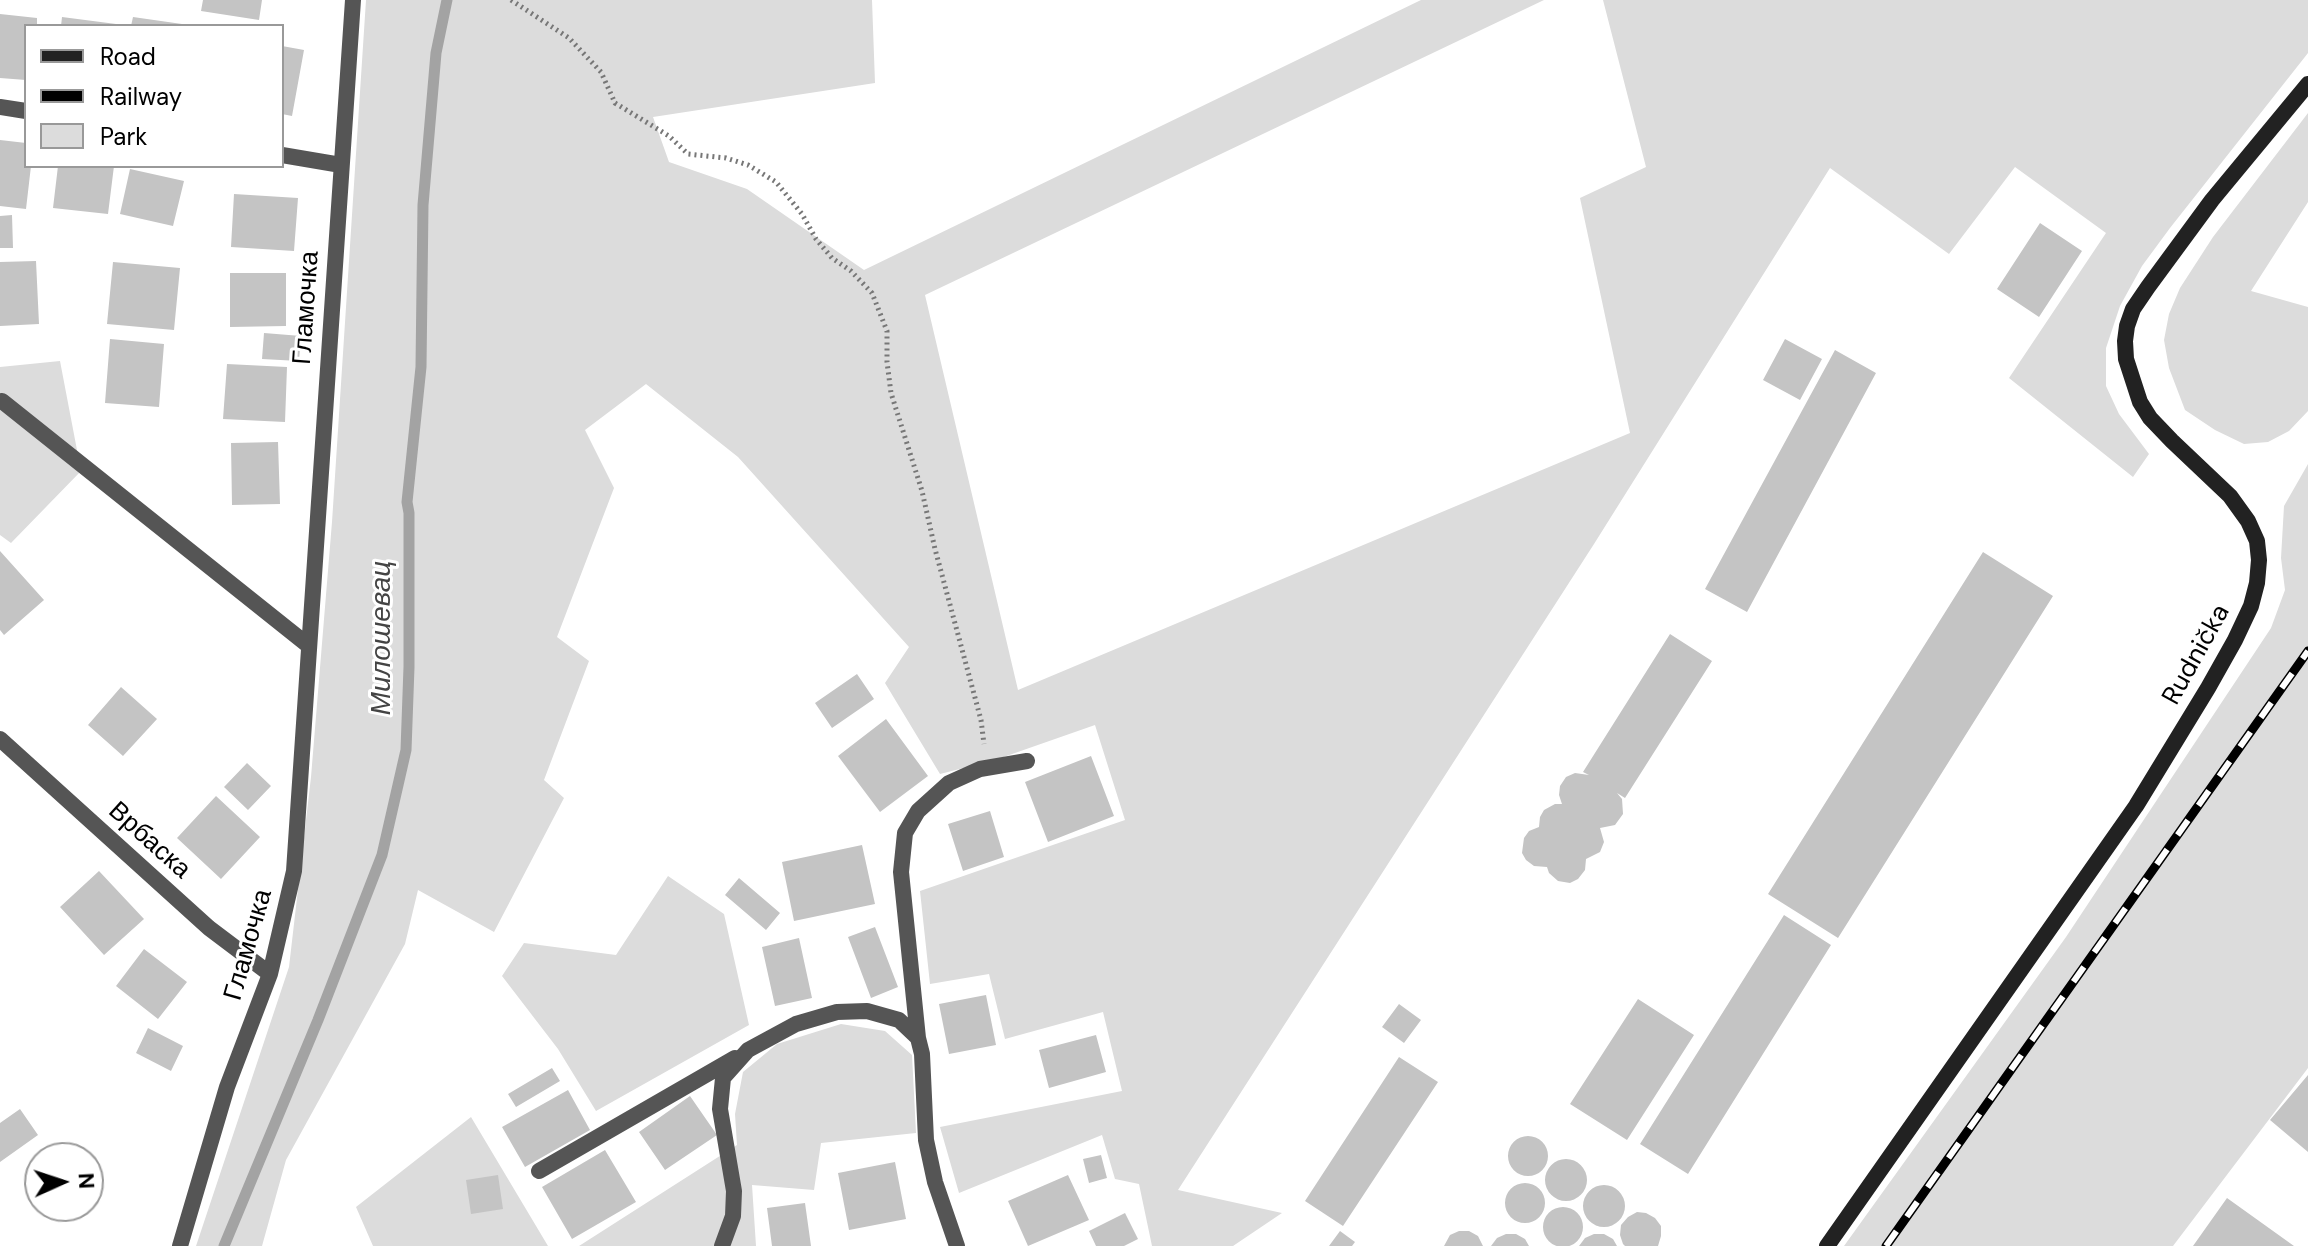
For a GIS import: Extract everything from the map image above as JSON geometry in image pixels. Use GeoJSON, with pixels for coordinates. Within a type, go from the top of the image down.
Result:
{"type":"FeatureCollection","features":[{"type":"Feature","properties":{"kind":"street","name":"Гламочка"},"geometry":{"type":"LineString","coordinates":[[180,1246],[227,1087],[270,974],[294,871],[353,0]]}},
{"type":"Feature","properties":{"kind":"street","name":"Rudnička"},"geometry":{"type":"LineString","coordinates":[[1827,1246],[2136,806],[2208,688],[2251,606],[2259,560],[2257,541],[2248,521],[2230,496],[2150,418],[2140,402],[2126,359],[2125,341],[2133,309],[2148,287],[2212,200],[2308,84]]}},
{"type":"Feature","properties":{"kind":"street"},"geometry":{"type":"LineString","coordinates":[[0,107],[24,111]]}},
{"type":"Feature","properties":{"kind":"street"},"geometry":{"type":"LineString","coordinates":[[284,155],[341,165]]}},
{"type":"Feature","properties":{"kind":"street"},"geometry":{"type":"LineString","coordinates":[[2,401],[309,646]]}},
{"type":"Feature","properties":{"kind":"street","name":"Врбаска"},"geometry":{"type":"LineString","coordinates":[[0,739],[209,928],[270,974]]}},
{"type":"Feature","properties":{"kind":"street"},"geometry":{"type":"LineString","coordinates":[[957,1246],[935,1182],[926,1140],[922,1054],[901,872],[905,833],[918,811],[949,783],[980,769],[1027,761]]}},
{"type":"Feature","properties":{"kind":"street"},"geometry":{"type":"LineString","coordinates":[[539,1171],[796,1024],[837,1012],[867,1011],[899,1020],[918,1038]]}},
{"type":"Feature","properties":{"kind":"street"},"geometry":{"type":"LineString","coordinates":[[722,1246],[733,1216],[734,1191],[720,1109],[723,1078],[748,1050]]}},
{"type":"Feature","properties":{"kind":"path"},"geometry":{"type":"LineString","coordinates":[[511,0],[569,38],[601,72],[615,103],[669,136],[688,154],[726,158],[748,165],[776,182],[832,258],[851,271],[872,293],[887,331],[891,393],[922,491],[981,720],[984,748],[980,769]]}},
{"type":"Feature","properties":{"kind":"green space"},"geometry":{"type":"Polygon","coordinates":[[[366,0],[872,0],[875,83],[653,117],[669,162],[747,189],[864,270],[1421,0],[1544,0],[925,295],[1018,690],[1630,433],[1580,198],[1646,167],[1603,0],[2308,0],[2308,53],[2170,228],[2142,266],[2120,306],[2106,348],[2106,386],[2119,414],[2149,454],[2133,477],[2009,378],[2106,233],[2015,167],[1949,254],[1830,168],[1594,544],[1178,1190],[1282,1213],[1233,1246],[1152,1246],[1139,1184],[1115,1179],[1102,1135],[959,1193],[940,1127],[1122,1091],[1103,1012],[1005,1039],[989,974],[930,984],[920,891],[1125,820],[1095,725],[995,760],[940,774],[885,683],[909,647],[738,457],[646,384],[585,430],[614,488],[557,637],[589,661],[544,780],[564,798],[494,932],[418,890],[405,944],[286,1160],[262,1246],[196,1246],[289,967],[311,777],[332,522],[366,0]]]}},
{"type":"Feature","properties":{"kind":"green space"},"geometry":{"type":"Polygon","coordinates":[[[2308,113],[2308,202],[2251,291],[2308,307],[2308,411],[2289,431],[2268,442],[2244,444],[2185,410],[2169,368],[2164,340],[2169,314],[2180,288],[2213,237],[2308,113]]]}},
{"type":"Feature","properties":{"kind":"green space"},"geometry":{"type":"Polygon","coordinates":[[[60,361],[81,471],[11,543],[0,535],[0,367],[60,361]]]}},
{"type":"Feature","properties":{"kind":"green space"},"geometry":{"type":"Polygon","coordinates":[[[2308,464],[2308,1068],[2173,1246],[1844,1246],[2066,937],[2271,628],[2285,590],[2281,558],[2284,506],[2308,464]]]}},
{"type":"Feature","properties":{"kind":"green space"},"geometry":{"type":"Polygon","coordinates":[[[668,876],[724,914],[749,1025],[596,1111],[558,1049],[502,976],[524,943],[616,955],[668,876]]]}},
{"type":"Feature","properties":{"kind":"green space"},"geometry":{"type":"Polygon","coordinates":[[[841,1024],[885,1031],[912,1055],[916,1133],[821,1143],[814,1190],[752,1185],[756,1246],[579,1246],[737,1145],[735,1114],[743,1072],[777,1044],[841,1024]]]}},
{"type":"Feature","properties":{"kind":"green space"},"geometry":{"type":"Polygon","coordinates":[[[471,1117],[548,1246],[373,1246],[356,1207],[471,1117]]]}},
{"type":"Feature","properties":{"kind":"building"},"geometry":{"type":"Polygon","coordinates":[[[203,0],[262,0],[259,20],[201,11],[203,0]]]}},
{"type":"Feature","properties":{"kind":"building"},"geometry":{"type":"Polygon","coordinates":[[[0,14],[37,18],[37,24],[24,24],[24,80],[0,78],[0,14]]]}},
{"type":"Feature","properties":{"kind":"building"},"geometry":{"type":"Polygon","coordinates":[[[62,17],[116,24],[61,24],[62,17]]]}},
{"type":"Feature","properties":{"kind":"building"},"geometry":{"type":"Polygon","coordinates":[[[133,17],[182,24],[131,24],[133,17]]]}},
{"type":"Feature","properties":{"kind":"building"},"geometry":{"type":"Polygon","coordinates":[[[284,46],[304,50],[292,116],[284,114],[284,46]]]}},
{"type":"Feature","properties":{"kind":"building"},"geometry":{"type":"Polygon","coordinates":[[[0,140],[24,143],[24,168],[31,168],[26,209],[0,206],[0,140]]]}},
{"type":"Feature","properties":{"kind":"building"},"geometry":{"type":"Polygon","coordinates":[[[58,168],[114,168],[108,214],[53,208],[58,168]]]}},
{"type":"Feature","properties":{"kind":"building"},"geometry":{"type":"Polygon","coordinates":[[[130,169],[184,181],[173,226],[120,214],[130,169]]]}},
{"type":"Feature","properties":{"kind":"building"},"geometry":{"type":"Polygon","coordinates":[[[234,194],[298,198],[294,251],[231,247],[234,194]]]}},
{"type":"Feature","properties":{"kind":"building"},"geometry":{"type":"Polygon","coordinates":[[[12,215],[13,248],[0,248],[0,216],[12,215]]]}},
{"type":"Feature","properties":{"kind":"building"},"geometry":{"type":"Polygon","coordinates":[[[2040,223],[2082,251],[2039,317],[1997,289],[2040,223]]]}},
{"type":"Feature","properties":{"kind":"building"},"geometry":{"type":"Polygon","coordinates":[[[36,261],[39,324],[0,326],[0,262],[36,261]]]}},
{"type":"Feature","properties":{"kind":"building"},"geometry":{"type":"Polygon","coordinates":[[[113,262],[180,268],[174,330],[107,324],[113,262]]]}},
{"type":"Feature","properties":{"kind":"building"},"geometry":{"type":"Polygon","coordinates":[[[230,273],[286,273],[286,326],[230,327],[230,273]]]}},
{"type":"Feature","properties":{"kind":"building"},"geometry":{"type":"Polygon","coordinates":[[[264,333],[301,336],[299,361],[262,359],[264,333]]]}},
{"type":"Feature","properties":{"kind":"building"},"geometry":{"type":"Polygon","coordinates":[[[110,339],[164,344],[159,407],[105,403],[110,339]]]}},
{"type":"Feature","properties":{"kind":"building"},"geometry":{"type":"Polygon","coordinates":[[[1785,339],[1822,359],[1800,400],[1763,380],[1785,339]]]}},
{"type":"Feature","properties":{"kind":"building"},"geometry":{"type":"Polygon","coordinates":[[[1835,350],[1876,373],[1747,612],[1705,589],[1835,350]]]}},
{"type":"Feature","properties":{"kind":"building"},"geometry":{"type":"Polygon","coordinates":[[[227,364],[287,367],[285,422],[223,419],[227,364]]]}},
{"type":"Feature","properties":{"kind":"building"},"geometry":{"type":"Polygon","coordinates":[[[278,442],[280,504],[232,505],[231,443],[278,442]]]}},
{"type":"Feature","properties":{"kind":"building"},"geometry":{"type":"Polygon","coordinates":[[[0,551],[44,600],[4,635],[0,630],[0,551]]]}},
{"type":"Feature","properties":{"kind":"building"},"geometry":{"type":"Polygon","coordinates":[[[1983,552],[2053,596],[1838,938],[1768,894],[1983,552]]]}},
{"type":"Feature","properties":{"kind":"building"},"geometry":{"type":"Polygon","coordinates":[[[1670,634],[1712,661],[1625,798],[1617,793],[1622,799],[1623,814],[1615,825],[1600,828],[1604,842],[1600,852],[1586,859],[1585,870],[1578,879],[1570,883],[1558,881],[1547,867],[1534,866],[1526,860],[1522,853],[1524,838],[1529,831],[1539,827],[1544,810],[1562,804],[1560,786],[1566,777],[1575,773],[1589,775],[1583,772],[1670,634]]]}},
{"type":"Feature","properties":{"kind":"building"},"geometry":{"type":"Polygon","coordinates":[[[857,674],[874,699],[832,728],[815,703],[857,674]]]}},
{"type":"Feature","properties":{"kind":"building"},"geometry":{"type":"Polygon","coordinates":[[[121,687],[157,719],[123,756],[88,725],[121,687]]]}},
{"type":"Feature","properties":{"kind":"building"},"geometry":{"type":"Polygon","coordinates":[[[886,719],[928,776],[880,812],[838,756],[886,719]]]}},
{"type":"Feature","properties":{"kind":"building"},"geometry":{"type":"Polygon","coordinates":[[[1091,756],[1114,816],[1048,842],[1025,782],[1091,756]]]}},
{"type":"Feature","properties":{"kind":"building"},"geometry":{"type":"Polygon","coordinates":[[[247,763],[271,786],[248,810],[224,787],[247,763]]]}},
{"type":"Feature","properties":{"kind":"building"},"geometry":{"type":"Polygon","coordinates":[[[216,796],[260,837],[221,879],[177,838],[216,796]]]}},
{"type":"Feature","properties":{"kind":"building"},"geometry":{"type":"Polygon","coordinates":[[[990,811],[1004,857],[963,871],[948,824],[990,811]]]}},
{"type":"Feature","properties":{"kind":"building"},"geometry":{"type":"Polygon","coordinates":[[[862,845],[875,904],[794,921],[782,862],[862,845]]]}},
{"type":"Feature","properties":{"kind":"building"},"geometry":{"type":"Polygon","coordinates":[[[99,871],[144,919],[104,955],[60,907],[99,871]]]}},
{"type":"Feature","properties":{"kind":"building"},"geometry":{"type":"Polygon","coordinates":[[[739,878],[780,913],[766,930],[725,895],[739,878]]]}},
{"type":"Feature","properties":{"kind":"building"},"geometry":{"type":"Polygon","coordinates":[[[1784,915],[1831,945],[1688,1174],[1640,1144],[1784,915]]]}},
{"type":"Feature","properties":{"kind":"building"},"geometry":{"type":"Polygon","coordinates":[[[875,927],[898,987],[871,998],[848,937],[875,927]]]}},
{"type":"Feature","properties":{"kind":"building"},"geometry":{"type":"Polygon","coordinates":[[[799,938],[812,998],[775,1006],[762,947],[799,938]]]}},
{"type":"Feature","properties":{"kind":"building"},"geometry":{"type":"Polygon","coordinates":[[[144,949],[187,982],[158,1019],[116,986],[144,949]]]}},
{"type":"Feature","properties":{"kind":"building"},"geometry":{"type":"Polygon","coordinates":[[[986,995],[996,1045],[949,1054],[939,1004],[986,995]]]}},
{"type":"Feature","properties":{"kind":"building"},"geometry":{"type":"Polygon","coordinates":[[[1638,999],[1694,1035],[1627,1140],[1570,1104],[1638,999]]]}},
{"type":"Feature","properties":{"kind":"building"},"geometry":{"type":"Polygon","coordinates":[[[1399,1004],[1421,1020],[1404,1043],[1382,1027],[1399,1004]]]}},
{"type":"Feature","properties":{"kind":"building"},"geometry":{"type":"Polygon","coordinates":[[[148,1028],[183,1046],[171,1071],[136,1053],[148,1028]]]}},
{"type":"Feature","properties":{"kind":"building"},"geometry":{"type":"Polygon","coordinates":[[[1096,1035],[1106,1072],[1049,1088],[1039,1050],[1096,1035]]]}},
{"type":"Feature","properties":{"kind":"building"},"geometry":{"type":"Polygon","coordinates":[[[1399,1057],[1438,1082],[1343,1226],[1305,1201],[1399,1057]]]}},
{"type":"Feature","properties":{"kind":"building"},"geometry":{"type":"Polygon","coordinates":[[[552,1068],[560,1081],[516,1107],[508,1094],[552,1068]]]}},
{"type":"Feature","properties":{"kind":"building"},"geometry":{"type":"Polygon","coordinates":[[[2308,1075],[2308,1152],[2270,1120],[2308,1075]]]}},
{"type":"Feature","properties":{"kind":"building"},"geometry":{"type":"Polygon","coordinates":[[[568,1090],[590,1130],[525,1167],[502,1127],[568,1090]]]}},
{"type":"Feature","properties":{"kind":"building"},"geometry":{"type":"Polygon","coordinates":[[[690,1096],[717,1135],[665,1170],[639,1132],[690,1096]]]}},
{"type":"Feature","properties":{"kind":"building"},"geometry":{"type":"Polygon","coordinates":[[[20,1109],[38,1135],[24,1142],[0,1162],[0,1123],[20,1109]]]}},
{"type":"Feature","properties":{"kind":"building"},"geometry":{"type":"Polygon","coordinates":[[[1528,1136],[1542,1142],[1548,1156],[1542,1170],[1528,1176],[1514,1170],[1508,1156],[1514,1142],[1528,1136]]]}},
{"type":"Feature","properties":{"kind":"building"},"geometry":{"type":"Polygon","coordinates":[[[605,1150],[636,1202],[572,1239],[542,1187],[605,1150]]]}},
{"type":"Feature","properties":{"kind":"building"},"geometry":{"type":"Polygon","coordinates":[[[1101,1155],[1107,1178],[1089,1183],[1083,1159],[1101,1155]]]}},
{"type":"Feature","properties":{"kind":"building"},"geometry":{"type":"Polygon","coordinates":[[[1566,1159],[1581,1165],[1587,1180],[1581,1195],[1566,1201],[1551,1195],[1545,1180],[1551,1165],[1566,1159]]]}},
{"type":"Feature","properties":{"kind":"building"},"geometry":{"type":"Polygon","coordinates":[[[895,1162],[906,1219],[849,1230],[838,1173],[895,1162]]]}},
{"type":"Feature","properties":{"kind":"building"},"geometry":{"type":"Polygon","coordinates":[[[498,1175],[503,1209],[471,1214],[466,1180],[498,1175]]]}},
{"type":"Feature","properties":{"kind":"building"},"geometry":{"type":"Polygon","coordinates":[[[1068,1175],[1089,1220],[1028,1246],[1008,1201],[1068,1175]]]}},
{"type":"Feature","properties":{"kind":"building"},"geometry":{"type":"Polygon","coordinates":[[[1525,1183],[1539,1189],[1545,1203],[1539,1217],[1525,1223],[1511,1217],[1505,1203],[1511,1189],[1525,1183]]]}},
{"type":"Feature","properties":{"kind":"building"},"geometry":{"type":"Polygon","coordinates":[[[1604,1185],[1619,1191],[1625,1206],[1619,1221],[1604,1227],[1589,1221],[1583,1206],[1589,1191],[1604,1185]]]}},
{"type":"Feature","properties":{"kind":"building"},"geometry":{"type":"Polygon","coordinates":[[[2227,1198],[2294,1246],[2193,1246],[2227,1198]]]}},
{"type":"Feature","properties":{"kind":"building"},"geometry":{"type":"Polygon","coordinates":[[[805,1203],[811,1246],[772,1246],[767,1208],[805,1203]]]}},
{"type":"Feature","properties":{"kind":"building"},"geometry":{"type":"Polygon","coordinates":[[[1563,1207],[1577,1213],[1583,1227],[1577,1241],[1563,1247],[1549,1241],[1543,1227],[1549,1213],[1563,1207]]]}},
{"type":"Feature","properties":{"kind":"building"},"geometry":{"type":"Polygon","coordinates":[[[1637,1212],[1655,1218],[1661,1226],[1658,1246],[1623,1244],[1621,1225],[1637,1212]]]}},
{"type":"Feature","properties":{"kind":"building"},"geometry":{"type":"Polygon","coordinates":[[[1125,1213],[1138,1239],[1124,1246],[1096,1246],[1089,1231],[1125,1213]]]}},
{"type":"Feature","properties":{"kind":"building"},"geometry":{"type":"Polygon","coordinates":[[[1340,1231],[1355,1242],[1352,1246],[1329,1246],[1340,1231]]]}},
{"type":"Feature","properties":{"kind":"building"},"geometry":{"type":"Polygon","coordinates":[[[1469,1231],[1478,1236],[1483,1246],[1444,1246],[1450,1235],[1469,1231]]]}},
{"type":"Feature","properties":{"kind":"building"},"geometry":{"type":"Polygon","coordinates":[[[1516,1234],[1525,1239],[1529,1246],[1491,1246],[1497,1238],[1516,1234]]]}},
{"type":"Feature","properties":{"kind":"building"},"geometry":{"type":"Polygon","coordinates":[[[1604,1234],[1613,1239],[1617,1246],[1579,1246],[1585,1238],[1604,1234]]]}},
{"type":"Feature","properties":{"kind":"waterway","name":"Милошевац"},"geometry":{"type":"LineString","coordinates":[[224,1246],[318,1020],[382,855],[406,750],[409,667],[407,502],[421,367],[423,205],[436,53],[447,0]]}},
{"type":"Feature","properties":{"kind":"railway"},"geometry":{"type":"LineString","coordinates":[[1886,1246],[2308,651]]}}]}
